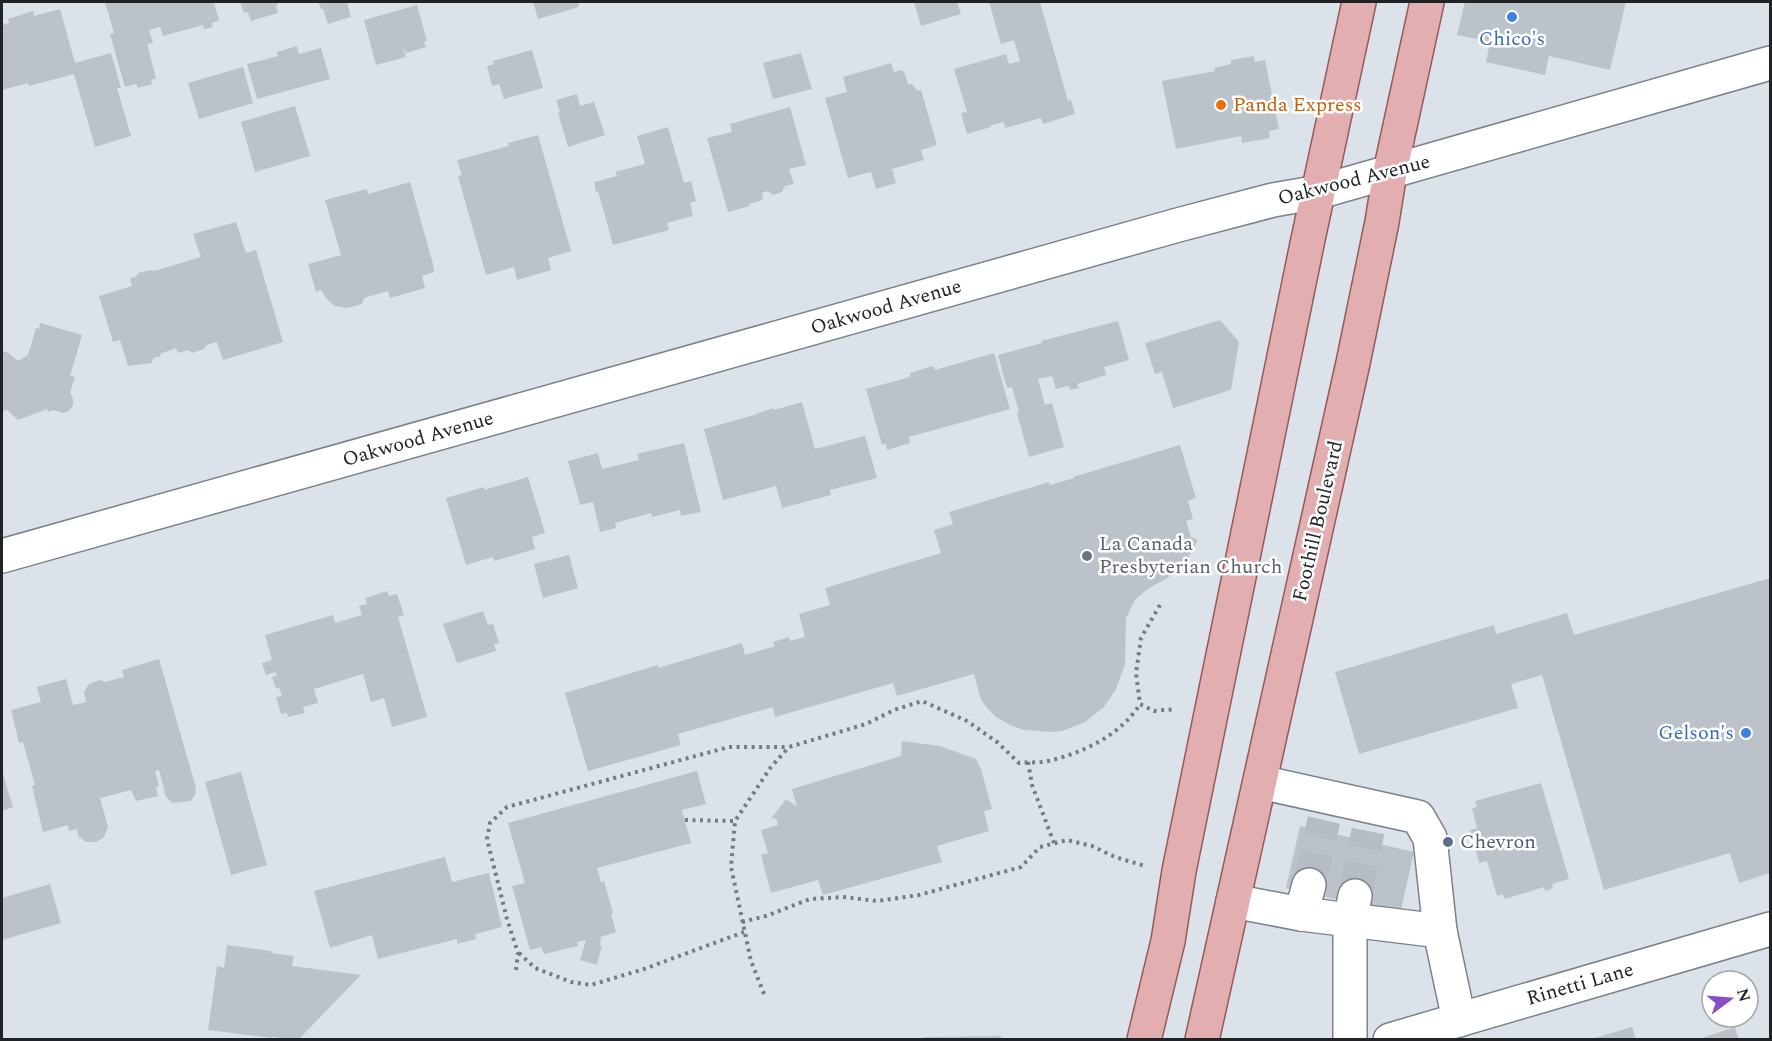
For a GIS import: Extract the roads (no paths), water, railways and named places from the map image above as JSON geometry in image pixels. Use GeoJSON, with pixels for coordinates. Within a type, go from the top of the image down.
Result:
{"type":"FeatureCollection","features":[{"type":"Feature","properties":{"kind":"main road"},"geometry":{"type":"LineString","coordinates":[[1144,1040],[1168,941],[1183,848],[1359,2]]}},
{"type":"Feature","properties":{"kind":"main road","name":"Foothill Boulevard"},"geometry":{"type":"LineString","coordinates":[[1202,1040],[1353,363],[1390,172],[1427,2]]}},
{"type":"Feature","properties":{"kind":"street","name":"Oakwood Avenue"},"geometry":{"type":"LineString","coordinates":[[2,556],[1178,225],[1273,200],[1319,192],[1770,63]]}},
{"type":"Feature","properties":{"kind":"street"},"geometry":{"type":"LineString","coordinates":[[1260,782],[1326,809],[1371,819],[1418,817],[1430,838],[1440,931],[1459,1020]]}},
{"type":"Feature","properties":{"kind":"street"},"geometry":{"type":"LineString","coordinates":[[1233,900],[1305,899],[1352,908],[1440,931]]}},
{"type":"Feature","properties":{"kind":"street"},"geometry":{"type":"LineString","coordinates":[[1350,1040],[1352,908]]}},
{"type":"Feature","properties":{"kind":"street","name":"Rinetti Lane"},"geometry":{"type":"LineString","coordinates":[[1390,1040],[1770,928]]}},
{"type":"Feature","properties":{"kind":"tunnel"},"geometry":{"type":"LineString","coordinates":[[1309,885],[1324,820]]}},
{"type":"Feature","properties":{"kind":"tunnel"},"geometry":{"type":"LineString","coordinates":[[1355,896],[1368,831]]}},
{"type":"Feature","properties":{"kind":"place","name":"Chico's"},"geometry":{"type":"Point","coordinates":[1512,17]}},
{"type":"Feature","properties":{"kind":"place","name":"Panda Express"},"geometry":{"type":"Point","coordinates":[1221,105]}},
{"type":"Feature","properties":{"kind":"place","name":"La Canada Presbyterian Church"},"geometry":{"type":"Point","coordinates":[1087,556]}},
{"type":"Feature","properties":{"kind":"place","name":"Gelson's"},"geometry":{"type":"Point","coordinates":[1746,733]}},
{"type":"Feature","properties":{"kind":"place","name":"Chevron"},"geometry":{"type":"Point","coordinates":[1448,842]}}]}
